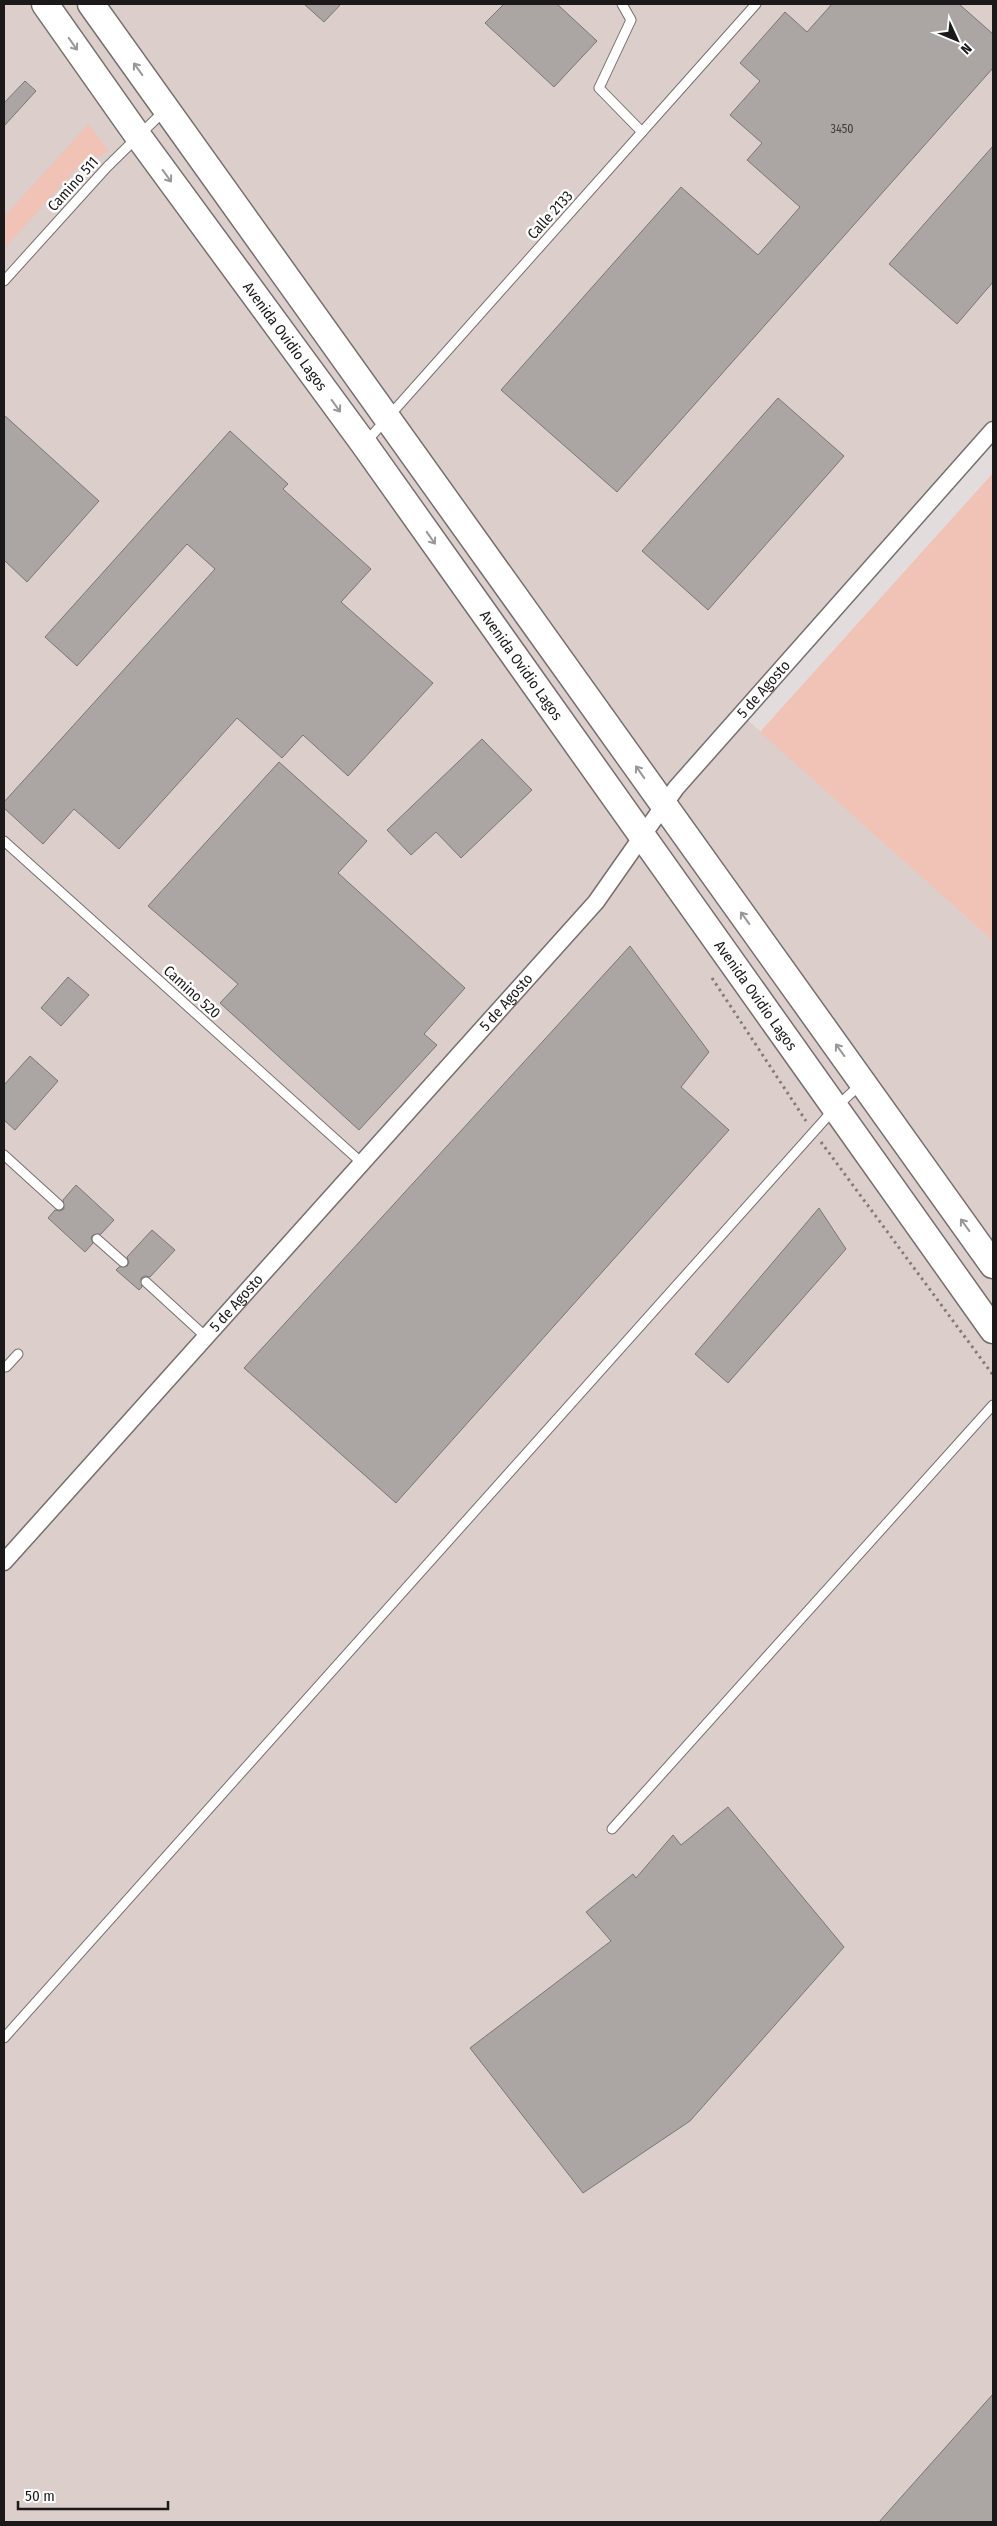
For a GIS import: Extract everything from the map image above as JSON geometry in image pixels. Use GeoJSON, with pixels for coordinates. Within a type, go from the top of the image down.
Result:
{"type":"FeatureCollection","features":[{"type":"Feature","properties":{"kind":"main road","name":"Avenida Ovidio Lagos"},"geometry":{"type":"LineString","coordinates":[[45,4],[138,136],[364,444],[993,1330]]}},
{"type":"Feature","properties":{"kind":"main road"},"geometry":{"type":"LineString","coordinates":[[91,4],[993,1264]]}},
{"type":"Feature","properties":{"kind":"street","name":"5 de Agosto"},"geometry":{"type":"LineString","coordinates":[[4,1562],[596,902],[644,836],[663,804],[701,757],[993,430]]}},
{"type":"Feature","properties":{"kind":"lane"},"geometry":{"type":"LineString","coordinates":[[622,4],[631,20],[599,88],[642,132]]}},
{"type":"Feature","properties":{"kind":"lane","name":"Calle 2133"},"geometry":{"type":"LineString","coordinates":[[364,444],[756,4]]}},
{"type":"Feature","properties":{"kind":"lane","name":"Camino 511"},"geometry":{"type":"LineString","coordinates":[[4,281],[107,167],[167,108]]}},
{"type":"Feature","properties":{"kind":"lane","name":"Camino 520"},"geometry":{"type":"LineString","coordinates":[[4,841],[362,1163]]}},
{"type":"Feature","properties":{"kind":"lane"},"geometry":{"type":"LineString","coordinates":[[4,2038],[835,1108],[863,1082]]}},
{"type":"Feature","properties":{"kind":"lane"},"geometry":{"type":"LineString","coordinates":[[4,1155],[59,1205]]}},
{"type":"Feature","properties":{"kind":"lane"},"geometry":{"type":"LineString","coordinates":[[97,1239],[123,1262]]}},
{"type":"Feature","properties":{"kind":"lane"},"geometry":{"type":"LineString","coordinates":[[146,1282],[206,1337]]}},
{"type":"Feature","properties":{"kind":"lane"},"geometry":{"type":"LineString","coordinates":[[4,1367],[18,1354]]}},
{"type":"Feature","properties":{"kind":"lane"},"geometry":{"type":"LineString","coordinates":[[612,1828],[993,1405]]}},
{"type":"Feature","properties":{"kind":"shaded area"},"geometry":{"type":"Polygon","coordinates":[[[4,4],[993,4],[993,430],[741,714],[993,941],[993,2522],[4,2522],[4,4]]]}},
{"type":"Feature","properties":{"kind":"shaded area"},"geometry":{"type":"Polygon","coordinates":[[[88,124],[109,151],[75,170],[4,249],[4,217],[88,124]]]}},
{"type":"Feature","properties":{"kind":"shaded area"},"geometry":{"type":"Polygon","coordinates":[[[993,473],[993,941],[760,732],[993,473]]]}},
{"type":"Feature","properties":{"kind":"building"},"geometry":{"type":"Polygon","coordinates":[[[304,4],[341,4],[324,22],[304,4]]]}},
{"type":"Feature","properties":{"kind":"building"},"geometry":{"type":"Polygon","coordinates":[[[504,4],[557,4],[597,41],[554,87],[485,23],[504,4]]]}},
{"type":"Feature","properties":{"kind":"building"},"geometry":{"type":"Polygon","coordinates":[[[832,4],[959,4],[993,34],[993,68],[617,492],[501,390],[681,187],[758,255],[800,207],[747,160],[762,143],[730,115],[760,81],[740,63],[785,12],[807,32],[832,4]]]}},
{"type":"Feature","properties":{"kind":"building"},"geometry":{"type":"Polygon","coordinates":[[[25,81],[36,91],[4,126],[4,103],[25,81]]]}},
{"type":"Feature","properties":{"kind":"building"},"geometry":{"type":"Polygon","coordinates":[[[993,146],[993,282],[957,324],[889,264],[993,146]]]}},
{"type":"Feature","properties":{"kind":"building"},"geometry":{"type":"Polygon","coordinates":[[[778,398],[844,456],[708,610],[642,551],[778,398]]]}},
{"type":"Feature","properties":{"kind":"building"},"geometry":{"type":"Polygon","coordinates":[[[4,415],[99,501],[27,582],[4,560],[4,415]]]}},
{"type":"Feature","properties":{"kind":"building"},"geometry":{"type":"Polygon","coordinates":[[[230,431],[288,484],[283,489],[371,569],[341,602],[433,683],[348,776],[303,735],[282,758],[237,718],[119,849],[74,809],[43,844],[4,808],[4,802],[215,569],[187,544],[77,666],[45,637],[230,431]]]}},
{"type":"Feature","properties":{"kind":"building"},"geometry":{"type":"Polygon","coordinates":[[[482,739],[532,790],[461,858],[436,832],[411,855],[387,830],[482,739]]]}},
{"type":"Feature","properties":{"kind":"building"},"geometry":{"type":"Polygon","coordinates":[[[279,762],[367,841],[338,873],[465,988],[424,1034],[437,1045],[359,1130],[220,1003],[238,984],[148,906],[279,762]]]}},
{"type":"Feature","properties":{"kind":"building"},"geometry":{"type":"Polygon","coordinates":[[[630,946],[709,1052],[681,1087],[729,1130],[396,1503],[244,1368],[630,946]]]}},
{"type":"Feature","properties":{"kind":"building"},"geometry":{"type":"Polygon","coordinates":[[[68,977],[89,995],[61,1026],[41,1008],[68,977]]]}},
{"type":"Feature","properties":{"kind":"building"},"geometry":{"type":"Polygon","coordinates":[[[30,1056],[58,1081],[15,1130],[4,1120],[4,1085],[30,1056]]]}},
{"type":"Feature","properties":{"kind":"building"},"geometry":{"type":"Polygon","coordinates":[[[76,1185],[114,1220],[101,1234],[93,1235],[91,1238],[93,1243],[85,1252],[48,1218],[55,1210],[60,1211],[64,1209],[63,1200],[76,1185]]]}},
{"type":"Feature","properties":{"kind":"building"},"geometry":{"type":"Polygon","coordinates":[[[819,1208],[846,1249],[728,1383],[695,1354],[819,1208]]]}},
{"type":"Feature","properties":{"kind":"building"},"geometry":{"type":"Polygon","coordinates":[[[152,1230],[175,1250],[150,1277],[145,1276],[141,1278],[142,1287],[139,1290],[116,1270],[119,1267],[127,1266],[129,1263],[127,1257],[152,1230]]]}},
{"type":"Feature","properties":{"kind":"building"},"geometry":{"type":"Polygon","coordinates":[[[728,1807],[844,1947],[690,2121],[583,2193],[470,2048],[611,1941],[586,1912],[633,1874],[636,1878],[673,1835],[681,1845],[728,1807]]]}},
{"type":"Feature","properties":{"kind":"building"},"geometry":{"type":"Polygon","coordinates":[[[993,2394],[993,2522],[879,2522],[993,2394]]]}}]}
